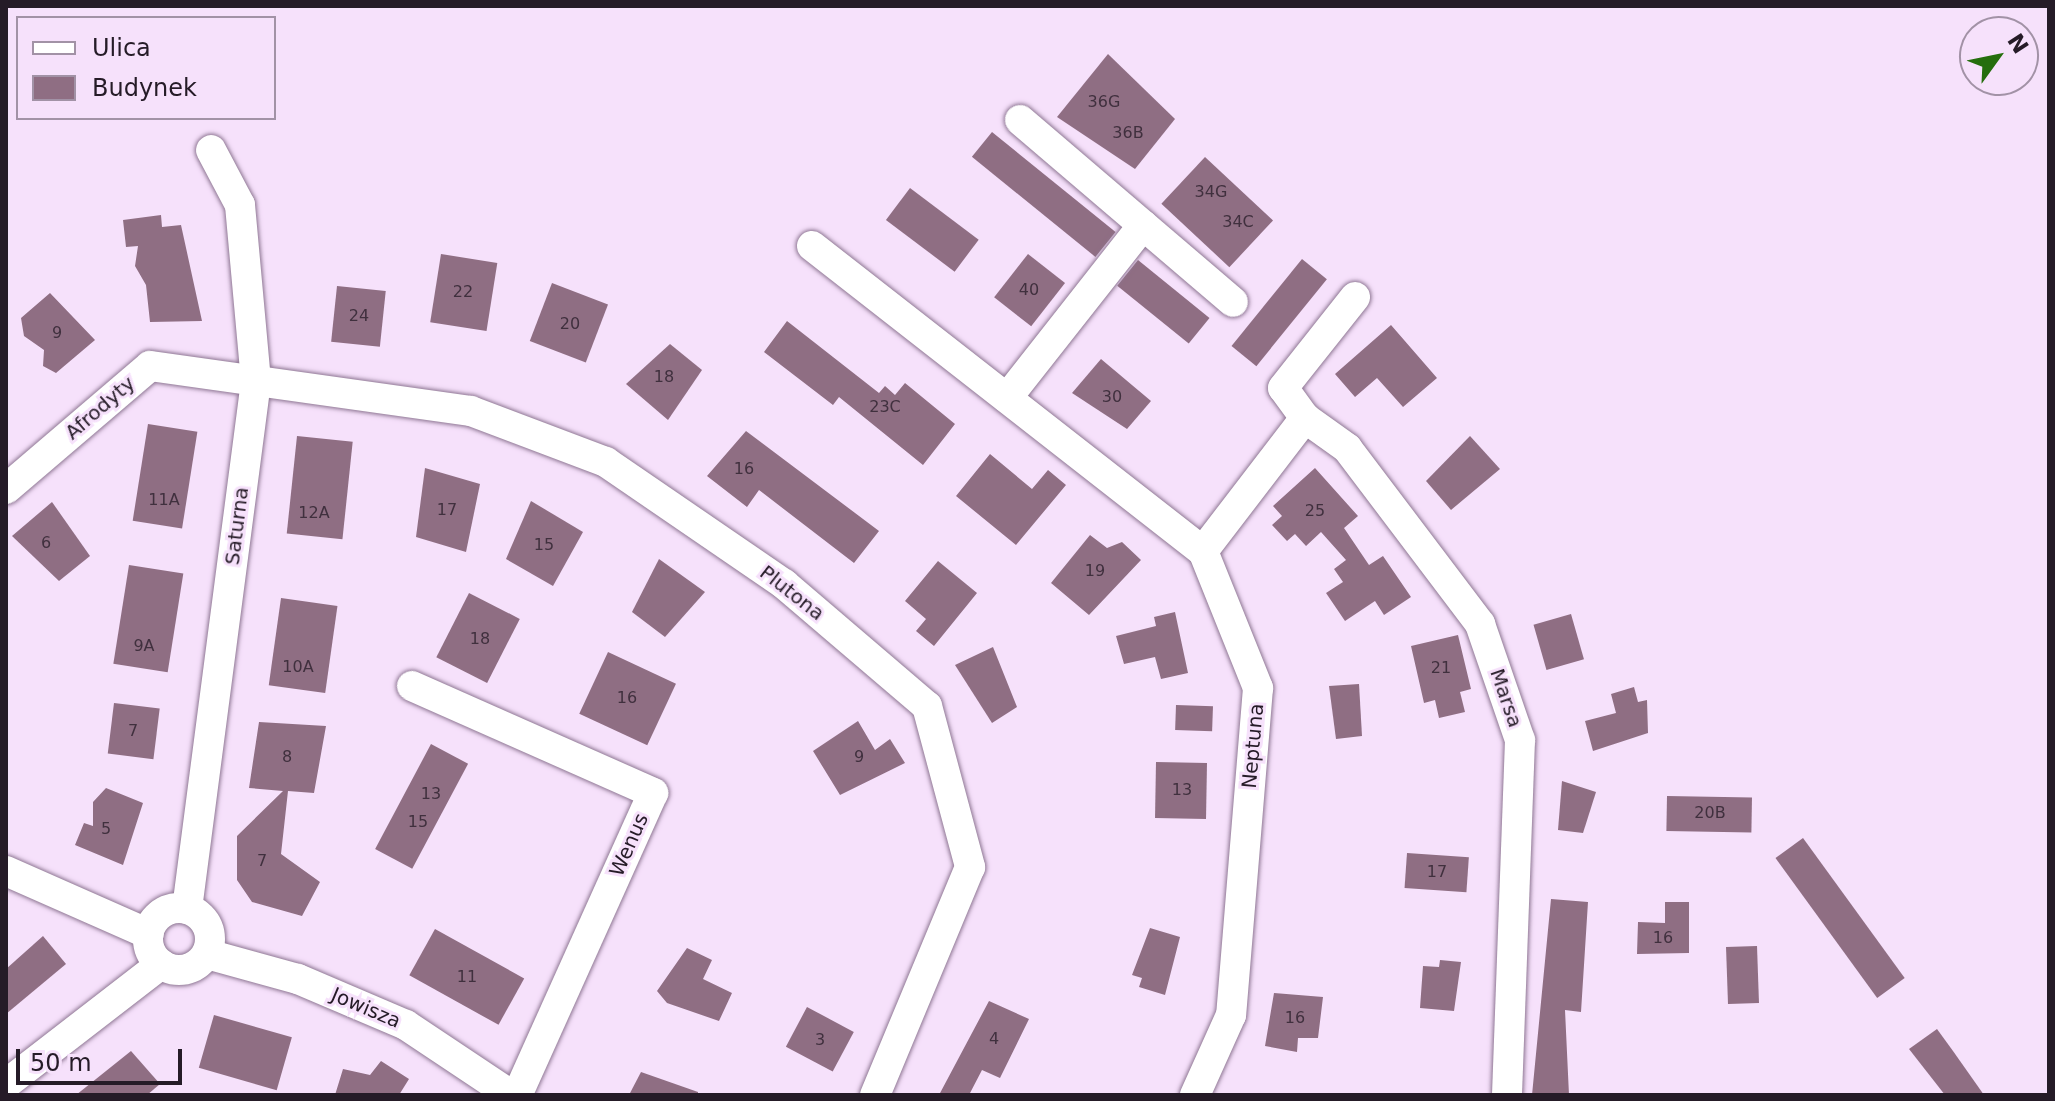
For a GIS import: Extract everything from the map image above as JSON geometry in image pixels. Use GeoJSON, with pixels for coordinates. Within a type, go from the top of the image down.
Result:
{"type":"FeatureCollection","features":[{"type":"Feature","properties":{"kind":"street"},"geometry":{"type":"LineString","coordinates":[[1020,120],[1233,302]]}},
{"type":"Feature","properties":{"kind":"street","name":"Saturna"},"geometry":{"type":"LineString","coordinates":[[187,909],[256,381],[240,205],[211,150]]}},
{"type":"Feature","properties":{"kind":"street"},"geometry":{"type":"LineString","coordinates":[[1007,398],[1143,225]]}},
{"type":"Feature","properties":{"kind":"street"},"geometry":{"type":"LineString","coordinates":[[812,246],[1203,551],[1305,418]]}},
{"type":"Feature","properties":{"kind":"street","name":"Marsa"},"geometry":{"type":"LineString","coordinates":[[1355,297],[1283,388],[1305,418],[1347,448],[1480,624],[1520,740],[1507,1095]]}},
{"type":"Feature","properties":{"kind":"street","name":"Afrodyty"},"geometry":{"type":"LineString","coordinates":[[6,489],[150,366],[256,381]]}},
{"type":"Feature","properties":{"kind":"street","name":"Plutona"},"geometry":{"type":"LineString","coordinates":[[256,381],[471,411],[606,462],[784,584],[927,706],[970,867],[875,1095]]}},
{"type":"Feature","properties":{"kind":"street","name":"Neptuna"},"geometry":{"type":"LineString","coordinates":[[1195,1095],[1231,1015],[1258,688],[1203,551]]}},
{"type":"Feature","properties":{"kind":"street","name":"Wenus"},"geometry":{"type":"LineString","coordinates":[[412,686],[653,793],[517,1095]]}},
{"type":"Feature","properties":{"kind":"street"},"geometry":{"type":"LineString","coordinates":[[6,871],[149,934],[161,964]]}},
{"type":"Feature","properties":{"kind":"street"},"geometry":{"type":"LineString","coordinates":[[6,1084],[161,964],[191,968],[207,954],[209,930],[187,909],[159,916],[149,934]]}},
{"type":"Feature","properties":{"kind":"street","name":"Jowisza"},"geometry":{"type":"LineString","coordinates":[[207,954],[298,979],[406,1025],[511,1095]]}},
{"type":"Feature","properties":{"kind":"building"},"geometry":{"type":"Polygon","coordinates":[[[1108,54],[1175,119],[1135,169],[1057,117],[1108,54]]]}},
{"type":"Feature","properties":{"kind":"building"},"geometry":{"type":"Polygon","coordinates":[[[992,132],[1116,232],[1095,257],[972,157],[992,132]]]}},
{"type":"Feature","properties":{"kind":"building"},"geometry":{"type":"Polygon","coordinates":[[[1205,157],[1273,220],[1229,267],[1161,204],[1205,157]]]}},
{"type":"Feature","properties":{"kind":"building"},"geometry":{"type":"Polygon","coordinates":[[[910,188],[979,240],[955,272],[886,220],[910,188]]]}},
{"type":"Feature","properties":{"kind":"building"},"geometry":{"type":"Polygon","coordinates":[[[161,215],[162,227],[181,225],[202,321],[150,322],[146,285],[135,266],[138,246],[126,247],[123,220],[161,215]]]}},
{"type":"Feature","properties":{"kind":"building"},"geometry":{"type":"Polygon","coordinates":[[[441,254],[497,263],[487,331],[430,322],[441,254]]]}},
{"type":"Feature","properties":{"kind":"building"},"geometry":{"type":"Polygon","coordinates":[[[1028,254],[1065,283],[1031,326],[994,297],[1028,254]]]}},
{"type":"Feature","properties":{"kind":"building"},"geometry":{"type":"Polygon","coordinates":[[[1302,259],[1327,279],[1256,366],[1232,346],[1302,259]]]}},
{"type":"Feature","properties":{"kind":"building"},"geometry":{"type":"Polygon","coordinates":[[[1138,260],[1209,318],[1189,344],[1117,286],[1138,260]]]}},
{"type":"Feature","properties":{"kind":"building"},"geometry":{"type":"Polygon","coordinates":[[[552,283],[608,305],[586,362],[530,341],[552,283]]]}},
{"type":"Feature","properties":{"kind":"building"},"geometry":{"type":"Polygon","coordinates":[[[337,286],[386,291],[380,347],[331,342],[337,286]]]}},
{"type":"Feature","properties":{"kind":"building"},"geometry":{"type":"Polygon","coordinates":[[[50,293],[95,340],[56,373],[43,366],[44,350],[24,336],[21,318],[50,293]]]}},
{"type":"Feature","properties":{"kind":"building"},"geometry":{"type":"Polygon","coordinates":[[[787,321],[879,393],[885,386],[895,395],[905,383],[955,424],[923,465],[839,397],[833,405],[764,352],[787,321]]]}},
{"type":"Feature","properties":{"kind":"building"},"geometry":{"type":"Polygon","coordinates":[[[1391,325],[1437,378],[1403,407],[1377,378],[1355,397],[1335,374],[1391,325]]]}},
{"type":"Feature","properties":{"kind":"building"},"geometry":{"type":"Polygon","coordinates":[[[670,344],[702,370],[668,420],[626,384],[670,344]]]}},
{"type":"Feature","properties":{"kind":"building"},"geometry":{"type":"Polygon","coordinates":[[[1101,359],[1151,401],[1127,429],[1072,393],[1101,359]]]}},
{"type":"Feature","properties":{"kind":"building"},"geometry":{"type":"Polygon","coordinates":[[[148,424],[197,432],[182,529],[133,521],[148,424]]]}},
{"type":"Feature","properties":{"kind":"building"},"geometry":{"type":"Polygon","coordinates":[[[746,431],[879,531],[854,563],[759,490],[747,507],[707,476],[746,431]]]}},
{"type":"Feature","properties":{"kind":"building"},"geometry":{"type":"Polygon","coordinates":[[[297,436],[353,442],[342,539],[287,533],[297,436]]]}},
{"type":"Feature","properties":{"kind":"building"},"geometry":{"type":"Polygon","coordinates":[[[1470,436],[1500,469],[1451,510],[1426,481],[1470,436]]]}},
{"type":"Feature","properties":{"kind":"building"},"geometry":{"type":"Polygon","coordinates":[[[990,454],[1032,489],[1048,470],[1066,485],[1016,545],[956,496],[990,454]]]}},
{"type":"Feature","properties":{"kind":"building"},"geometry":{"type":"Polygon","coordinates":[[[425,468],[480,484],[466,552],[416,537],[425,468]]]}},
{"type":"Feature","properties":{"kind":"building"},"geometry":{"type":"Polygon","coordinates":[[[1315,468],[1358,516],[1344,528],[1369,565],[1383,556],[1411,597],[1384,615],[1375,601],[1345,621],[1326,593],[1343,582],[1334,569],[1346,560],[1321,532],[1306,546],[1295,534],[1287,541],[1272,525],[1282,516],[1273,506],[1315,468]]]}},
{"type":"Feature","properties":{"kind":"building"},"geometry":{"type":"Polygon","coordinates":[[[531,501],[583,532],[553,586],[506,559],[531,501]]]}},
{"type":"Feature","properties":{"kind":"building"},"geometry":{"type":"Polygon","coordinates":[[[52,502],[90,556],[59,581],[12,536],[52,502]]]}},
{"type":"Feature","properties":{"kind":"building"},"geometry":{"type":"Polygon","coordinates":[[[1090,535],[1107,548],[1122,542],[1141,560],[1089,615],[1051,583],[1090,535]]]}},
{"type":"Feature","properties":{"kind":"building"},"geometry":{"type":"Polygon","coordinates":[[[659,559],[705,592],[665,637],[632,612],[659,559]]]}},
{"type":"Feature","properties":{"kind":"building"},"geometry":{"type":"Polygon","coordinates":[[[938,561],[977,593],[934,646],[916,631],[926,619],[905,601],[938,561]]]}},
{"type":"Feature","properties":{"kind":"building"},"geometry":{"type":"Polygon","coordinates":[[[129,565],[183,574],[168,672],[113,664],[129,565]]]}},
{"type":"Feature","properties":{"kind":"building"},"geometry":{"type":"Polygon","coordinates":[[[469,593],[520,619],[487,683],[436,657],[469,593]]]}},
{"type":"Feature","properties":{"kind":"building"},"geometry":{"type":"Polygon","coordinates":[[[281,598],[337,606],[325,693],[269,685],[281,598]]]}},
{"type":"Feature","properties":{"kind":"building"},"geometry":{"type":"Polygon","coordinates":[[[1175,612],[1188,673],[1161,679],[1155,657],[1124,664],[1116,636],[1156,626],[1154,617],[1175,612]]]}},
{"type":"Feature","properties":{"kind":"building"},"geometry":{"type":"Polygon","coordinates":[[[1571,614],[1584,659],[1546,670],[1534,625],[1571,614]]]}},
{"type":"Feature","properties":{"kind":"building"},"geometry":{"type":"Polygon","coordinates":[[[1458,635],[1471,689],[1460,692],[1465,712],[1439,718],[1435,700],[1424,703],[1411,646],[1458,635]]]}},
{"type":"Feature","properties":{"kind":"building"},"geometry":{"type":"Polygon","coordinates":[[[993,647],[1017,707],[992,723],[955,665],[993,647]]]}},
{"type":"Feature","properties":{"kind":"building"},"geometry":{"type":"Polygon","coordinates":[[[608,652],[676,684],[647,745],[579,714],[608,652]]]}},
{"type":"Feature","properties":{"kind":"building"},"geometry":{"type":"Polygon","coordinates":[[[1359,684],[1362,736],[1336,739],[1329,686],[1359,684]]]}},
{"type":"Feature","properties":{"kind":"building"},"geometry":{"type":"Polygon","coordinates":[[[1634,687],[1638,702],[1647,700],[1648,733],[1593,751],[1585,721],[1616,713],[1611,694],[1634,687]]]}},
{"type":"Feature","properties":{"kind":"building"},"geometry":{"type":"Polygon","coordinates":[[[114,703],[160,709],[153,759],[108,754],[114,703]]]}},
{"type":"Feature","properties":{"kind":"building"},"geometry":{"type":"Polygon","coordinates":[[[1176,705],[1213,706],[1212,731],[1175,730],[1176,705]]]}},
{"type":"Feature","properties":{"kind":"building"},"geometry":{"type":"Polygon","coordinates":[[[858,721],[875,750],[890,739],[905,763],[840,795],[813,751],[858,721]]]}},
{"type":"Feature","properties":{"kind":"building"},"geometry":{"type":"Polygon","coordinates":[[[259,722],[326,726],[314,793],[288,791],[281,854],[320,882],[302,916],[252,902],[237,880],[237,836],[283,791],[249,788],[259,722]]]}},
{"type":"Feature","properties":{"kind":"building"},"geometry":{"type":"Polygon","coordinates":[[[431,744],[468,764],[412,869],[375,849],[431,744]]]}},
{"type":"Feature","properties":{"kind":"building"},"geometry":{"type":"Polygon","coordinates":[[[1156,762],[1207,763],[1206,819],[1155,818],[1156,762]]]}},
{"type":"Feature","properties":{"kind":"building"},"geometry":{"type":"Polygon","coordinates":[[[1562,781],[1596,792],[1583,833],[1558,830],[1562,781]]]}},
{"type":"Feature","properties":{"kind":"building"},"geometry":{"type":"Polygon","coordinates":[[[106,788],[143,803],[123,865],[75,845],[84,823],[93,826],[93,802],[106,788]]]}},
{"type":"Feature","properties":{"kind":"building"},"geometry":{"type":"Polygon","coordinates":[[[1667,796],[1752,797],[1751,832],[1666,831],[1667,796]]]}},
{"type":"Feature","properties":{"kind":"building"},"geometry":{"type":"Polygon","coordinates":[[[1803,838],[1905,978],[1877,998],[1775,858],[1803,838]]]}},
{"type":"Feature","properties":{"kind":"building"},"geometry":{"type":"Polygon","coordinates":[[[1407,853],[1469,857],[1466,892],[1405,888],[1407,853]]]}},
{"type":"Feature","properties":{"kind":"building"},"geometry":{"type":"Polygon","coordinates":[[[1551,899],[1588,902],[1581,1012],[1565,1010],[1569,1095],[1532,1095],[1551,899]]]}},
{"type":"Feature","properties":{"kind":"building"},"geometry":{"type":"Polygon","coordinates":[[[1665,902],[1689,902],[1689,953],[1637,954],[1638,922],[1665,923],[1665,902]]]}},
{"type":"Feature","properties":{"kind":"building"},"geometry":{"type":"Polygon","coordinates":[[[1150,928],[1180,937],[1165,995],[1139,987],[1142,978],[1132,975],[1150,928]]]}},
{"type":"Feature","properties":{"kind":"building"},"geometry":{"type":"Polygon","coordinates":[[[435,929],[524,978],[499,1025],[409,975],[435,929]]]}},
{"type":"Feature","properties":{"kind":"building"},"geometry":{"type":"Polygon","coordinates":[[[43,936],[66,964],[6,1014],[6,969],[43,936]]]}},
{"type":"Feature","properties":{"kind":"building"},"geometry":{"type":"Polygon","coordinates":[[[1757,946],[1759,1003],[1728,1004],[1726,947],[1757,946]]]}},
{"type":"Feature","properties":{"kind":"building"},"geometry":{"type":"Polygon","coordinates":[[[687,948],[712,960],[703,979],[732,993],[719,1021],[667,1003],[657,991],[687,948]]]}},
{"type":"Feature","properties":{"kind":"building"},"geometry":{"type":"Polygon","coordinates":[[[1440,960],[1461,962],[1454,1011],[1420,1008],[1423,966],[1439,967],[1440,960]]]}},
{"type":"Feature","properties":{"kind":"building"},"geometry":{"type":"Polygon","coordinates":[[[1274,993],[1323,997],[1318,1038],[1298,1038],[1297,1052],[1265,1046],[1274,993]]]}},
{"type":"Feature","properties":{"kind":"building"},"geometry":{"type":"Polygon","coordinates":[[[989,1001],[1029,1019],[1000,1078],[982,1070],[969,1095],[939,1095],[989,1001]]]}},
{"type":"Feature","properties":{"kind":"building"},"geometry":{"type":"Polygon","coordinates":[[[807,1007],[854,1032],[833,1072],[786,1047],[807,1007]]]}},
{"type":"Feature","properties":{"kind":"building"},"geometry":{"type":"Polygon","coordinates":[[[214,1015],[292,1037],[277,1090],[199,1068],[214,1015]]]}},
{"type":"Feature","properties":{"kind":"building"},"geometry":{"type":"Polygon","coordinates":[[[1937,1029],[1984,1095],[1945,1095],[1909,1049],[1937,1029]]]}},
{"type":"Feature","properties":{"kind":"building"},"geometry":{"type":"Polygon","coordinates":[[[131,1051],[160,1084],[147,1095],[76,1095],[131,1051]]]}},
{"type":"Feature","properties":{"kind":"building"},"geometry":{"type":"Polygon","coordinates":[[[381,1061],[409,1079],[399,1095],[335,1095],[343,1069],[370,1075],[381,1061]]]}},
{"type":"Feature","properties":{"kind":"building"},"geometry":{"type":"Polygon","coordinates":[[[641,1072],[698,1092],[698,1095],[629,1095],[641,1072]]]}}]}
